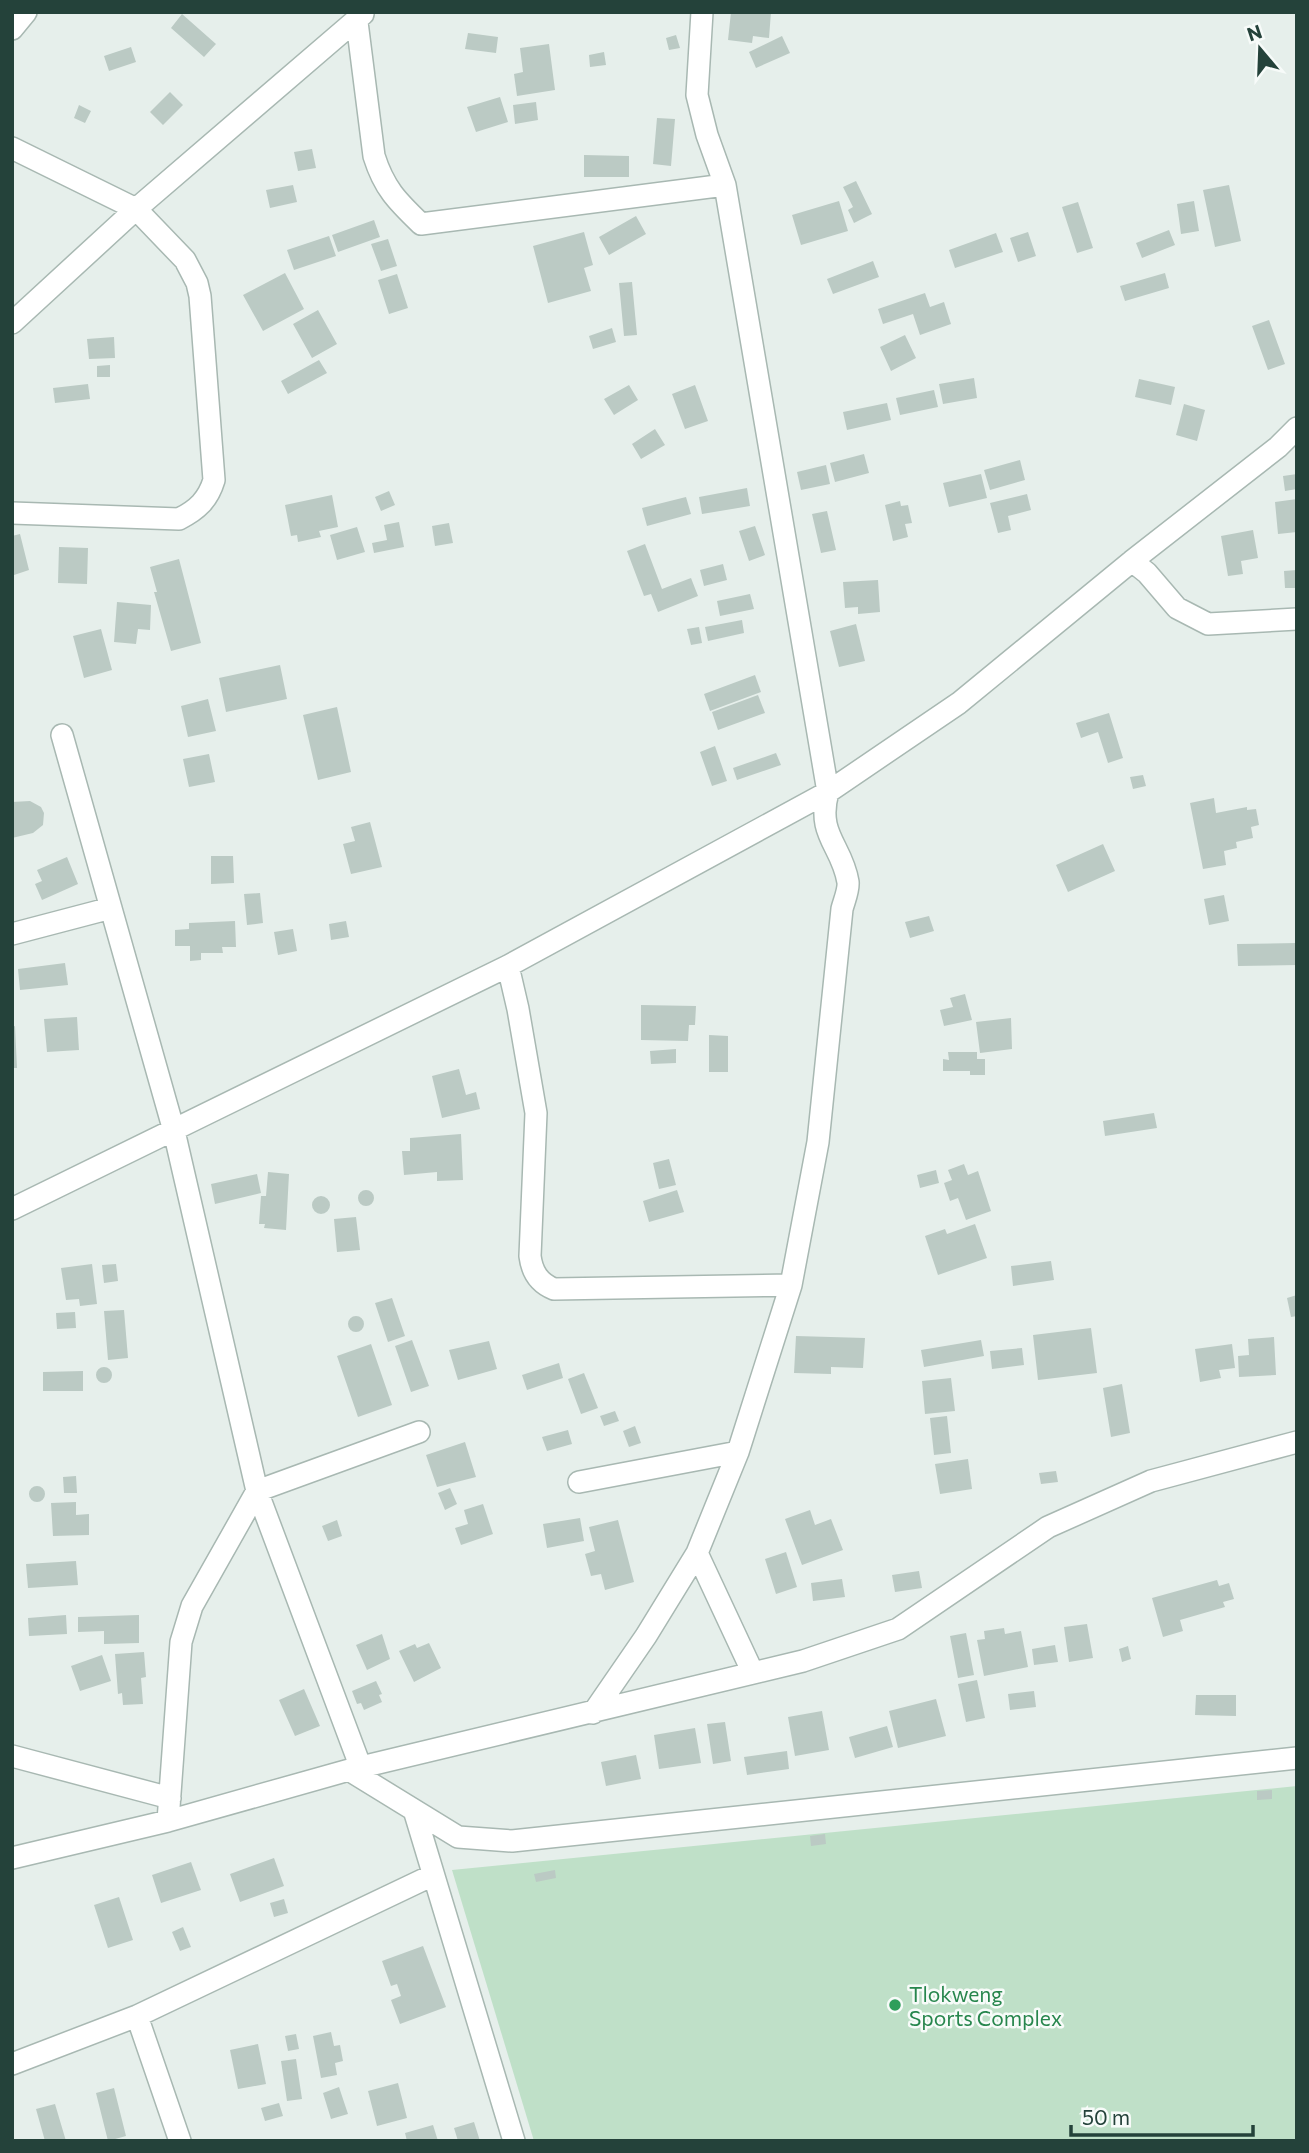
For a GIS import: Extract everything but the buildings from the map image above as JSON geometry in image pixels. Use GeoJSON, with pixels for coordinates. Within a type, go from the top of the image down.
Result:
{"type":"FeatureCollection","features":[{"type":"Feature","properties":{"kind":"street"},"geometry":{"type":"LineString","coordinates":[[12,29],[26,12]]}},
{"type":"Feature","properties":{"kind":"street"},"geometry":{"type":"LineString","coordinates":[[593,1713],[646,1636],[697,1553],[738,1452],[791,1285],[818,1142],[842,909],[848,884],[825,826],[823,809],[828,792],[725,186],[697,95],[702,12]]}},
{"type":"Feature","properties":{"kind":"street"},"geometry":{"type":"LineString","coordinates":[[361,17],[374,156],[381,177],[393,197],[421,224],[725,186]]}},
{"type":"Feature","properties":{"kind":"street"},"geometry":{"type":"LineString","coordinates":[[12,323],[136,209],[361,17]]}},
{"type":"Feature","properties":{"kind":"street"},"geometry":{"type":"LineString","coordinates":[[12,148],[136,209],[185,260],[197,283],[200,296],[214,480],[210,494],[201,505],[178,519],[12,513]]}},
{"type":"Feature","properties":{"kind":"street"},"geometry":{"type":"LineString","coordinates":[[12,1209],[508,966],[828,792],[958,703],[1140,567],[1297,428]]}},
{"type":"Feature","properties":{"kind":"street"},"geometry":{"type":"LineString","coordinates":[[1140,567],[1177,608],[1208,624],[1297,619]]}},
{"type":"Feature","properties":{"kind":"street"},"geometry":{"type":"LineString","coordinates":[[62,735],[174,1131],[257,1491],[355,1769],[458,1837],[512,1841],[1297,1758]]}},
{"type":"Feature","properties":{"kind":"street"},"geometry":{"type":"LineString","coordinates":[[12,934],[111,908]]}},
{"type":"Feature","properties":{"kind":"street"},"geometry":{"type":"LineString","coordinates":[[508,966],[537,1113],[530,1256],[531,1267],[537,1278],[554,1289],[791,1285]]}},
{"type":"Feature","properties":{"kind":"street"},"geometry":{"type":"LineString","coordinates":[[168,1821],[181,1642],[192,1606],[257,1491],[419,1432]]}},
{"type":"Feature","properties":{"kind":"street"},"geometry":{"type":"LineString","coordinates":[[12,1858],[168,1821],[355,1769],[803,1661],[898,1629],[1048,1527],[1151,1480],[1297,1442]]}},
{"type":"Feature","properties":{"kind":"street"},"geometry":{"type":"LineString","coordinates":[[579,1482],[738,1452]]}},
{"type":"Feature","properties":{"kind":"street"},"geometry":{"type":"LineString","coordinates":[[697,1553],[753,1673]]}},
{"type":"Feature","properties":{"kind":"street"},"geometry":{"type":"LineString","coordinates":[[12,1756],[170,1798]]}},
{"type":"Feature","properties":{"kind":"street"},"geometry":{"type":"LineString","coordinates":[[414,1810],[514,2141]]}},
{"type":"Feature","properties":{"kind":"street"},"geometry":{"type":"LineString","coordinates":[[12,2064],[137,2016],[433,1875]]}},
{"type":"Feature","properties":{"kind":"street"},"geometry":{"type":"LineString","coordinates":[[137,2016],[180,2141]]}},
{"type":"Feature","properties":{"kind":"green space","name":"Tlokweng Sports Complex"},"geometry":{"type":"Polygon","coordinates":[[[1297,1786],[1297,2141],[534,2141],[452,1870],[1297,1786]]]}},
{"type":"Feature","properties":{"kind":"place","name":"Tlokweng Sports Complex"},"geometry":{"type":"Point","coordinates":[895,2005]}}]}
